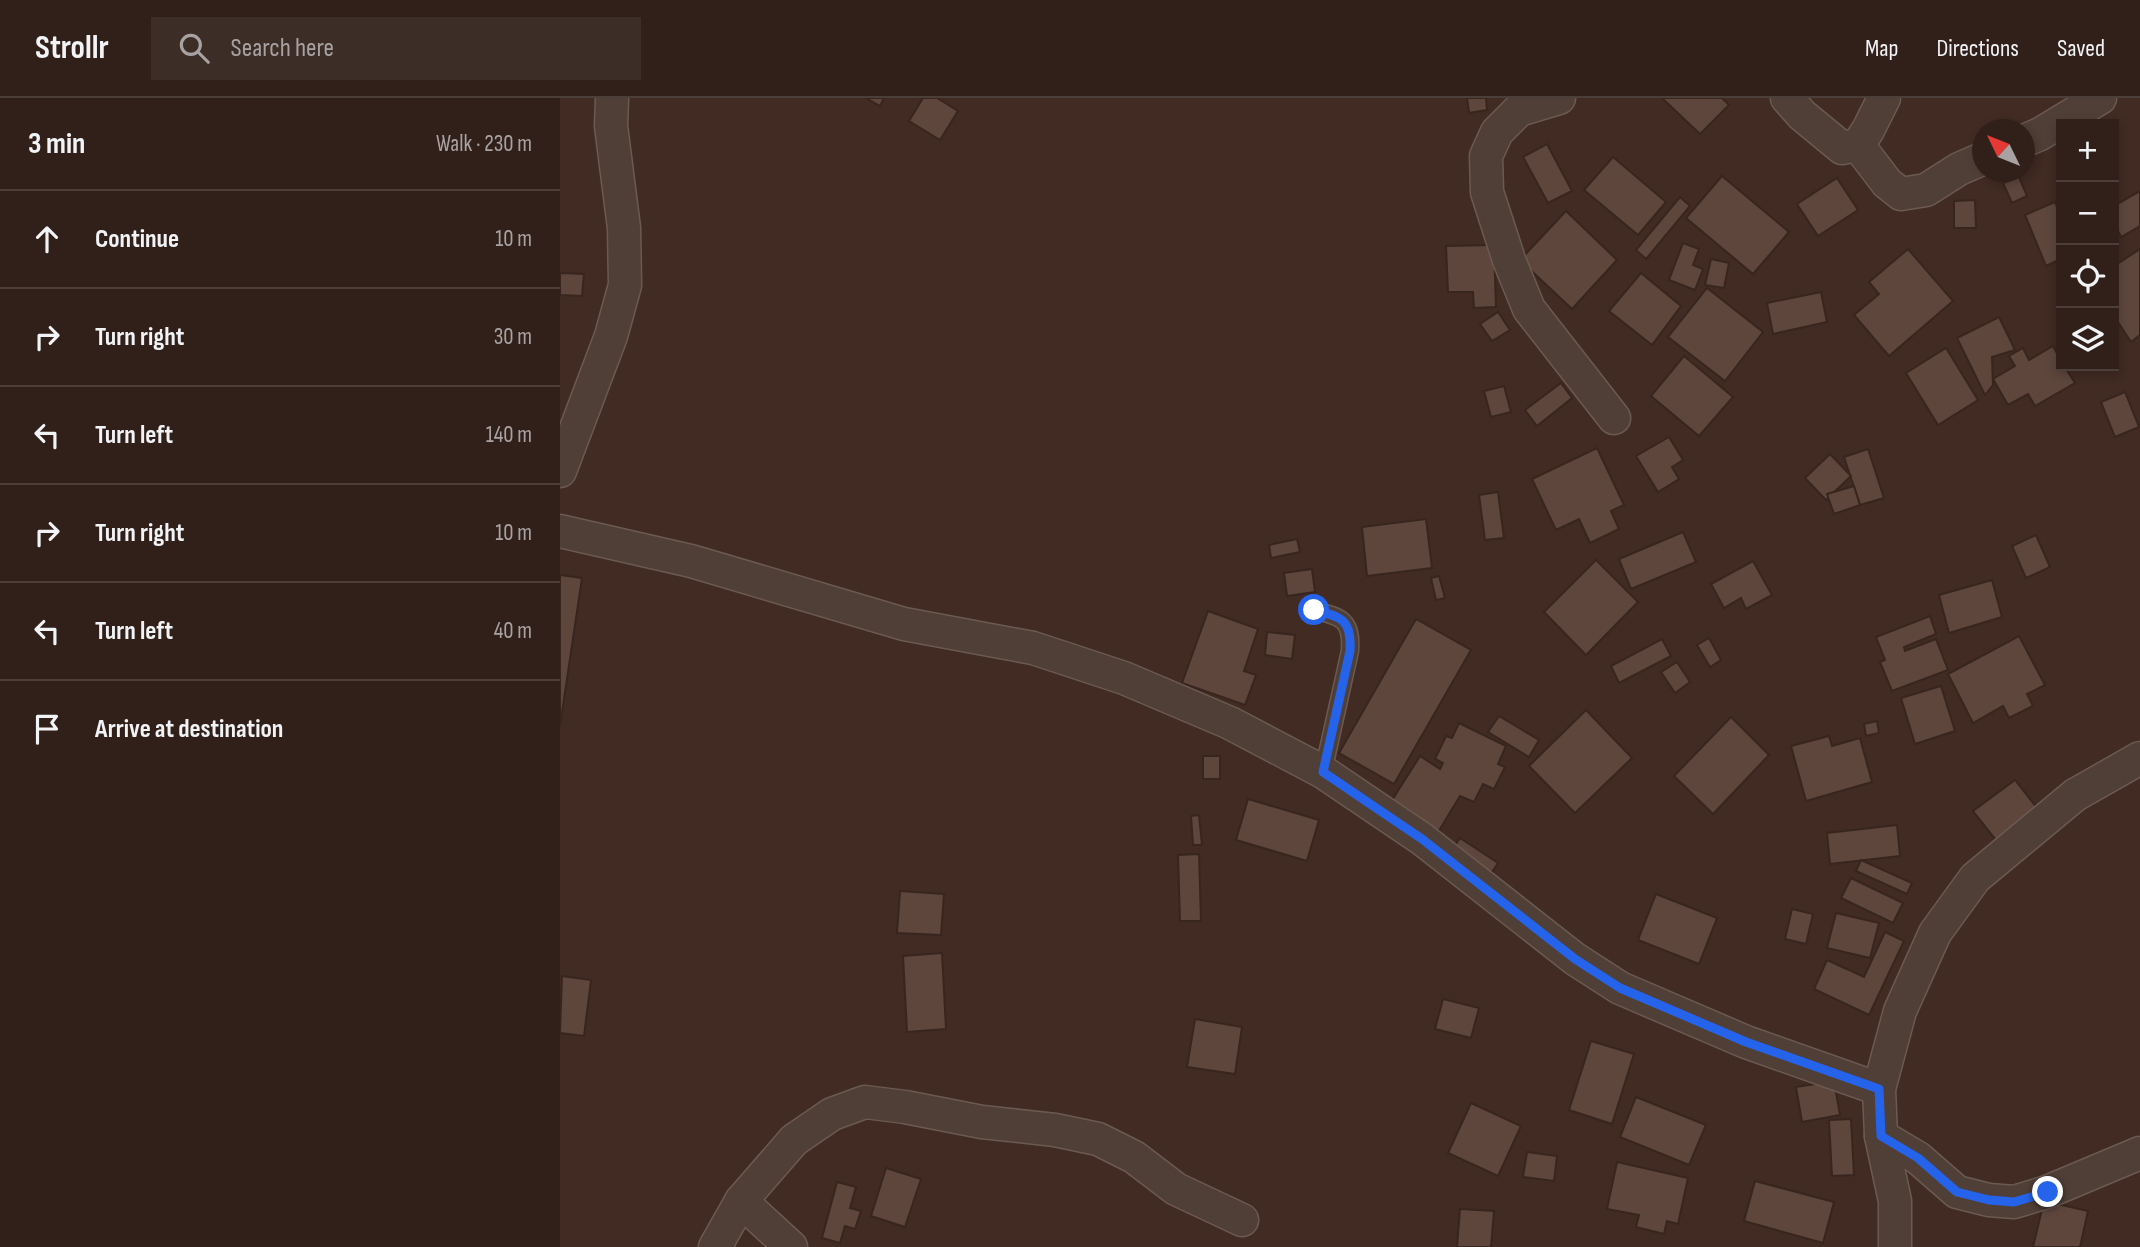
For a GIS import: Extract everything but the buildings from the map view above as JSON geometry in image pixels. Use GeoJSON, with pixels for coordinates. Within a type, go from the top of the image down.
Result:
{"type":"FeatureCollection","features":[{"type":"Feature","properties":{"kind":"street"},"geometry":{"type":"LineString","coordinates":[[560,471],[573,397],[611,336],[625,285],[624,228],[611,126],[612,98]]}},
{"type":"Feature","properties":{"kind":"street"},"geometry":{"type":"LineString","coordinates":[[1559,98],[1519,110],[1497,132],[1486,156],[1487,192],[1509,260],[1529,309],[1614,418]]}},
{"type":"Feature","properties":{"kind":"street"},"geometry":{"type":"LineString","coordinates":[[1787,98],[1802,115],[1842,148],[1858,145]]}},
{"type":"Feature","properties":{"kind":"street"},"geometry":{"type":"LineString","coordinates":[[1858,145],[1884,98]]}},
{"type":"Feature","properties":{"kind":"street"},"geometry":{"type":"LineString","coordinates":[[2035,137],[2100,98]]}},
{"type":"Feature","properties":{"kind":"street"},"geometry":{"type":"LineString","coordinates":[[1858,145],[1887,183],[1901,194],[1926,190],[1972,164]]}},
{"type":"Feature","properties":{"kind":"street"},"geometry":{"type":"LineString","coordinates":[[560,531],[691,561],[904,624],[1033,648],[1124,678],[1219,718],[1323,772],[1422,839],[1575,959],[1620,988],[1746,1042],[1879,1089]]}},
{"type":"Feature","properties":{"kind":"street"},"geometry":{"type":"LineString","coordinates":[[1895,1247],[1895,1201],[1881,1136],[1879,1089],[1900,1011],[1935,933],[1975,878],[2075,795],[2137,768]]}},
{"type":"Feature","properties":{"kind":"street"},"geometry":{"type":"LineString","coordinates":[[715,1247],[741,1201],[794,1140],[832,1114],[865,1102],[982,1122],[1055,1130],[1098,1139],[1134,1157],[1177,1189],[1242,1220]]}},
{"type":"Feature","properties":{"kind":"street"},"geometry":{"type":"LineString","coordinates":[[1881,1136],[1918,1158],[1957,1192],[1989,1200],[2014,1202],[2048,1192],[2140,1153]]}},
{"type":"Feature","properties":{"kind":"street"},"geometry":{"type":"LineString","coordinates":[[741,1201],[792,1247]]}},
{"type":"Feature","properties":{"kind":"lane"},"geometry":{"type":"LineString","coordinates":[[1314,610],[1334,615],[1346,623],[1351,635],[1350,651],[1323,772]]}},
{"type":"Feature","properties":{"kind":"route"},"geometry":{"type":"LineString","coordinates":[[1314,610],[1334,615],[1346,623],[1351,635],[1350,651],[1323,772],[1422,839],[1575,959],[1620,988],[1746,1042],[1879,1089],[1881,1136],[1918,1158],[1957,1192],[1989,1200],[2014,1202],[2048,1192]]}}]}
